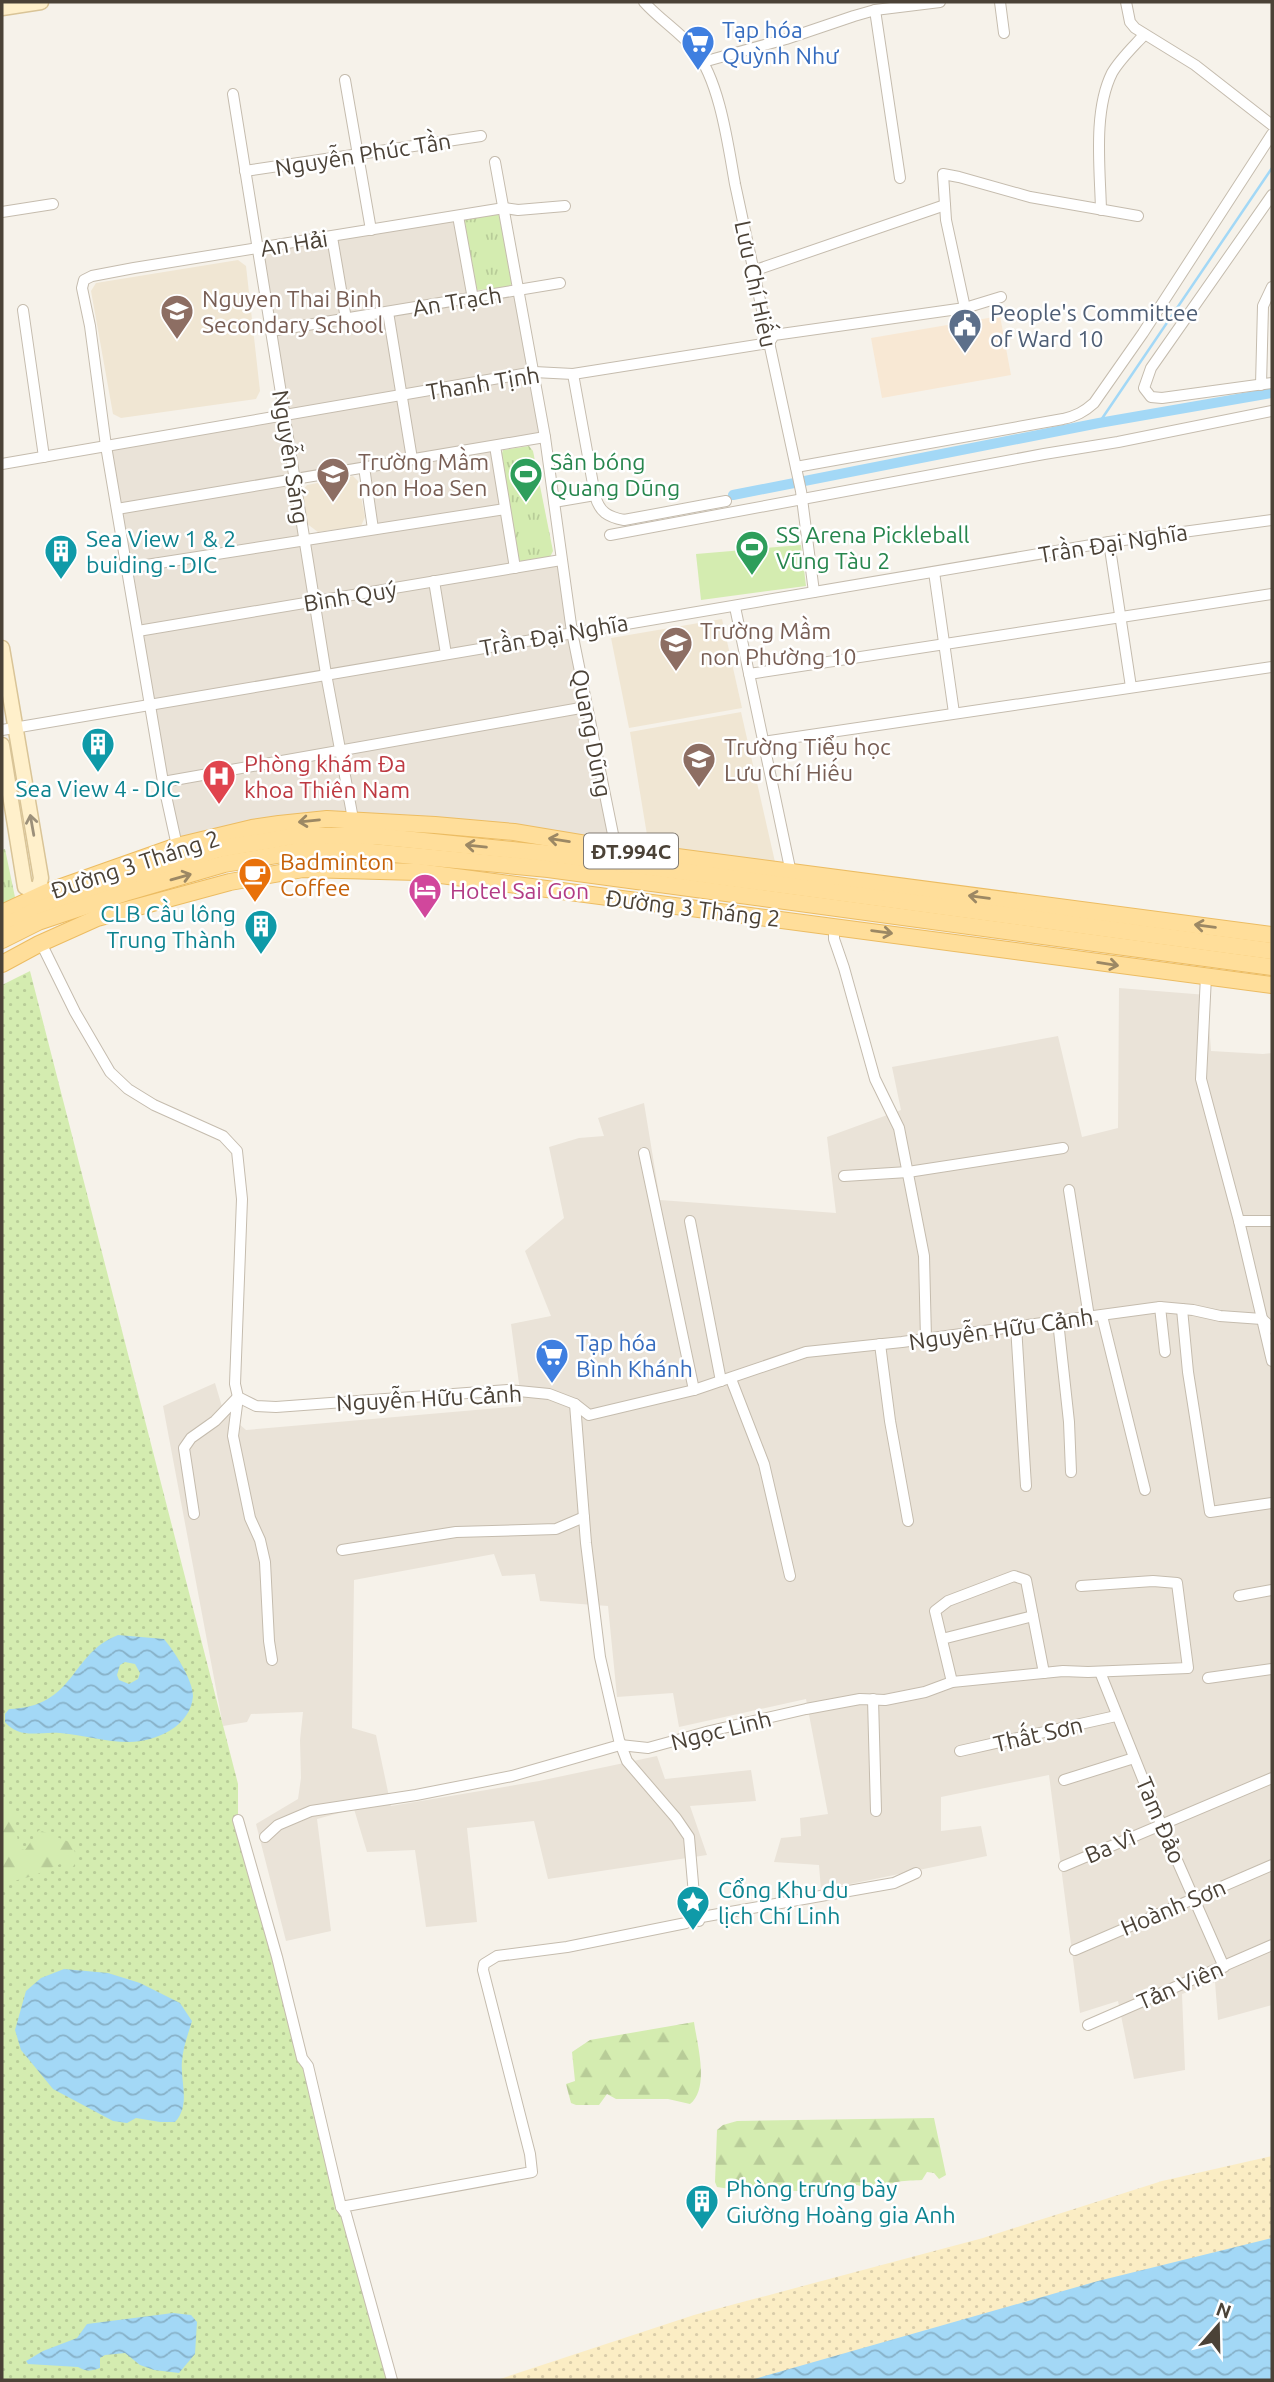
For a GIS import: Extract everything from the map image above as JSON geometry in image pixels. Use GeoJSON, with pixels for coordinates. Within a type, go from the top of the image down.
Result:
{"type":"FeatureCollection","features":[{"type":"Feature","properties":{"kind":"main road"},"geometry":{"type":"LineString","coordinates":[[2,8],[41,2]]}},
{"type":"Feature","properties":{"kind":"main road"},"geometry":{"type":"LineString","coordinates":[[2,648],[8,730],[41,878],[38,905],[41,943]]}},
{"type":"Feature","properties":{"kind":"main road"},"geometry":{"type":"LineString","coordinates":[[2,745],[25,887],[38,905]]}},
{"type":"Feature","properties":{"kind":"main road","name":"Đường 3 Tháng 2"},"geometry":{"type":"LineString","coordinates":[[2,927],[38,905],[177,846],[261,826],[327,819],[514,832],[792,879]]}},
{"type":"Feature","properties":{"kind":"main road","name":"Đường 3 Tháng 2"},"geometry":{"type":"LineString","coordinates":[[2,940],[38,905],[219,849],[295,836],[374,836],[552,853],[1272,935]]}},
{"type":"Feature","properties":{"kind":"main road","name":"Đường 3 Tháng 2"},"geometry":{"type":"LineString","coordinates":[[2,913],[128,892],[224,864],[269,856],[300,851],[372,852],[548,869],[1272,967]]}},
{"type":"Feature","properties":{"kind":"main road"},"geometry":{"type":"LineString","coordinates":[[269,856],[274,873]]}},
{"type":"Feature","properties":{"kind":"main road","name":"Đường 3 Tháng 2"},"geometry":{"type":"LineString","coordinates":[[2,964],[97,918],[130,907],[274,873],[329,868],[418,872],[1272,985]]}},
{"type":"Feature","properties":{"kind":"main road","name":"Đường 3 Tháng 2"},"geometry":{"type":"LineString","coordinates":[[845,886],[1272,951]]}},
{"type":"Feature","properties":{"kind":"main road"},"geometry":{"type":"LineString","coordinates":[[800,921],[801,903]]}},
{"type":"Feature","properties":{"kind":"street","name":"Lưu Chí Hiếu"},"geometry":{"type":"LineString","coordinates":[[644,2],[684,38],[703,62],[713,87],[726,133],[753,271],[797,469],[814,592]]}},
{"type":"Feature","properties":{"kind":"street"},"geometry":{"type":"LineString","coordinates":[[703,62],[875,10],[940,2]]}},
{"type":"Feature","properties":{"kind":"street"},"geometry":{"type":"LineString","coordinates":[[1000,2],[1004,33]]}},
{"type":"Feature","properties":{"kind":"street"},"geometry":{"type":"LineString","coordinates":[[1126,2],[1130,22],[1144,35],[1195,65],[1272,125]]}},
{"type":"Feature","properties":{"kind":"street"},"geometry":{"type":"LineString","coordinates":[[875,10],[900,178]]}},
{"type":"Feature","properties":{"kind":"street"},"geometry":{"type":"LineString","coordinates":[[1101,209],[1099,159],[1103,98],[1113,71],[1144,35]]}},
{"type":"Feature","properties":{"kind":"street"},"geometry":{"type":"LineString","coordinates":[[345,80],[371,230]]}},
{"type":"Feature","properties":{"kind":"street","name":"Nguyễn Sáng"},"geometry":{"type":"LineString","coordinates":[[233,94],[326,674],[353,819]]}},
{"type":"Feature","properties":{"kind":"street"},"geometry":{"type":"LineString","coordinates":[[797,469],[1063,419],[1086,410],[1094,403],[1143,333],[1272,134]]}},
{"type":"Feature","properties":{"kind":"street","name":"Nguyễn Phúc Tần"},"geometry":{"type":"LineString","coordinates":[[245,172],[481,136]]}},
{"type":"Feature","properties":{"kind":"street","name":"Quang Dũng"},"geometry":{"type":"LineString","coordinates":[[495,162],[545,437],[572,632],[616,849]]}},
{"type":"Feature","properties":{"kind":"street"},"geometry":{"type":"LineString","coordinates":[[965,308],[945,205],[943,174],[1030,197],[1138,216]]}},
{"type":"Feature","properties":{"kind":"street"},"geometry":{"type":"LineString","coordinates":[[1272,195],[1152,368],[1144,388],[1151,397],[1162,398],[1272,383]]}},
{"type":"Feature","properties":{"kind":"street"},"geometry":{"type":"LineString","coordinates":[[2,212],[53,204]]}},
{"type":"Feature","properties":{"kind":"street"},"geometry":{"type":"LineString","coordinates":[[753,271],[945,205]]}},
{"type":"Feature","properties":{"kind":"street","name":"An Hải"},"geometry":{"type":"LineString","coordinates":[[106,446],[90,326],[82,288],[84,280],[134,268],[504,208],[518,210],[565,206]]}},
{"type":"Feature","properties":{"kind":"street"},"geometry":{"type":"LineString","coordinates":[[458,216],[473,299]]}},
{"type":"Feature","properties":{"kind":"street"},"geometry":{"type":"LineString","coordinates":[[332,237],[346,319]]}},
{"type":"Feature","properties":{"kind":"street","name":"An Trạch"},"geometry":{"type":"LineString","coordinates":[[271,331],[519,292],[560,283]]}},
{"type":"Feature","properties":{"kind":"street"},"geometry":{"type":"LineString","coordinates":[[1261,386],[1263,306],[1272,287]]}},
{"type":"Feature","properties":{"kind":"street","name":"Thanh Tịnh"},"geometry":{"type":"LineString","coordinates":[[2,464],[534,372],[573,374],[769,343],[774,335],[965,308],[1001,296]]}},
{"type":"Feature","properties":{"kind":"street"},"geometry":{"type":"LineString","coordinates":[[23,310],[44,457]]}},
{"type":"Feature","properties":{"kind":"street"},"geometry":{"type":"LineString","coordinates":[[388,312],[412,459]]}},
{"type":"Feature","properties":{"kind":"street"},"geometry":{"type":"LineString","coordinates":[[573,374],[595,495],[603,512],[624,520],[726,501]]}},
{"type":"Feature","properties":{"kind":"street"},"geometry":{"type":"LineString","coordinates":[[610,535],[802,495],[1118,442],[1272,411]]}},
{"type":"Feature","properties":{"kind":"street"},"geometry":{"type":"LineString","coordinates":[[117,509],[545,437]]}},
{"type":"Feature","properties":{"kind":"street"},"geometry":{"type":"LineString","coordinates":[[106,446],[149,706],[177,846]]}},
{"type":"Feature","properties":{"kind":"street"},"geometry":{"type":"LineString","coordinates":[[495,446],[515,568]]}},
{"type":"Feature","properties":{"kind":"street"},"geometry":{"type":"LineString","coordinates":[[364,467],[373,529]]}},
{"type":"Feature","properties":{"kind":"street"},"geometry":{"type":"LineString","coordinates":[[554,502],[595,495]]}},
{"type":"Feature","properties":{"kind":"street"},"geometry":{"type":"LineString","coordinates":[[127,568],[505,509]]}},
{"type":"Feature","properties":{"kind":"street","name":"Trần Đại Nghĩa"},"geometry":{"type":"LineString","coordinates":[[8,730],[1109,542],[1272,520]]}},
{"type":"Feature","properties":{"kind":"street"},"geometry":{"type":"LineString","coordinates":[[1109,542],[1131,687]]}},
{"type":"Feature","properties":{"kind":"street","name":"Bình Quý"},"geometry":{"type":"LineString","coordinates":[[138,631],[561,560]]}},
{"type":"Feature","properties":{"kind":"street"},"geometry":{"type":"LineString","coordinates":[[934,572],[954,713]]}},
{"type":"Feature","properties":{"kind":"street"},"geometry":{"type":"LineString","coordinates":[[434,582],[446,654]]}},
{"type":"Feature","properties":{"kind":"street"},"geometry":{"type":"LineString","coordinates":[[749,674],[1272,594]]}},
{"type":"Feature","properties":{"kind":"street"},"geometry":{"type":"LineString","coordinates":[[735,607],[792,879]]}},
{"type":"Feature","properties":{"kind":"street"},"geometry":{"type":"LineString","coordinates":[[763,741],[1272,667]]}},
{"type":"Feature","properties":{"kind":"street"},"geometry":{"type":"LineString","coordinates":[[163,782],[586,707]]}},
{"type":"Feature","properties":{"kind":"street"},"geometry":{"type":"LineString","coordinates":[[834,926],[834,939],[875,1079],[899,1128],[924,1256],[926,1339]]}},
{"type":"Feature","properties":{"kind":"street"},"geometry":{"type":"LineString","coordinates":[[41,943],[75,1012],[110,1072],[128,1089],[154,1105],[223,1136],[237,1151],[242,1199],[234,1384],[238,1397],[233,1436],[250,1518],[260,1539],[265,1562],[272,1660]]}},
{"type":"Feature","properties":{"kind":"street"},"geometry":{"type":"LineString","coordinates":[[1206,976],[1201,1079],[1239,1221],[1272,1361]]}},
{"type":"Feature","properties":{"kind":"street"},"geometry":{"type":"LineString","coordinates":[[844,1176],[908,1172],[1063,1148]]}},
{"type":"Feature","properties":{"kind":"street"},"geometry":{"type":"LineString","coordinates":[[645,1153],[694,1390]]}},
{"type":"Feature","properties":{"kind":"street"},"geometry":{"type":"LineString","coordinates":[[1069,1190],[1089,1317]]}},
{"type":"Feature","properties":{"kind":"street"},"geometry":{"type":"LineString","coordinates":[[1239,1221],[1272,1220]]}},
{"type":"Feature","properties":{"kind":"street"},"geometry":{"type":"LineString","coordinates":[[690,1221],[726,1380],[764,1464],[790,1576]]}},
{"type":"Feature","properties":{"kind":"street"},"geometry":{"type":"LineString","coordinates":[[1160,1307],[1166,1352]]}},
{"type":"Feature","properties":{"kind":"street","name":"Nguyễn Hữu Cảnh"},"geometry":{"type":"LineString","coordinates":[[238,1397],[256,1406],[276,1407],[508,1390],[549,1394],[575,1404],[589,1415],[694,1390],[806,1352],[926,1339],[1160,1307],[1262,1319]]}},
{"type":"Feature","properties":{"kind":"street"},"geometry":{"type":"LineString","coordinates":[[1182,1309],[1188,1372],[1209,1511],[1272,1503]]}},
{"type":"Feature","properties":{"kind":"street"},"geometry":{"type":"LineString","coordinates":[[1102,1316],[1145,1490]]}},
{"type":"Feature","properties":{"kind":"street"},"geometry":{"type":"LineString","coordinates":[[1262,1319],[1272,1328]]}},
{"type":"Feature","properties":{"kind":"street"},"geometry":{"type":"LineString","coordinates":[[1058,1321],[1069,1422],[1071,1472]]}},
{"type":"Feature","properties":{"kind":"street"},"geometry":{"type":"LineString","coordinates":[[1016,1326],[1026,1486]]}},
{"type":"Feature","properties":{"kind":"street"},"geometry":{"type":"LineString","coordinates":[[880,1344],[890,1422],[908,1521]]}},
{"type":"Feature","properties":{"kind":"street"},"geometry":{"type":"LineString","coordinates":[[194,1514],[184,1448],[191,1438],[215,1421],[238,1397]]}},
{"type":"Feature","properties":{"kind":"street"},"geometry":{"type":"LineString","coordinates":[[575,1404],[584,1517],[600,1657],[620,1745],[627,1761],[689,1837],[698,1920]]}},
{"type":"Feature","properties":{"kind":"street"},"geometry":{"type":"LineString","coordinates":[[342,1550],[456,1532],[556,1529],[584,1517]]}},
{"type":"Feature","properties":{"kind":"street"},"geometry":{"type":"LineString","coordinates":[[952,1682],[935,1611],[948,1601],[1014,1576],[1026,1580],[1044,1673]]}},
{"type":"Feature","properties":{"kind":"street","name":"Ngọc Linh"},"geometry":{"type":"LineString","coordinates":[[265,1837],[278,1825],[311,1811],[416,1795],[512,1776],[620,1745],[648,1748],[806,1709],[860,1699],[886,1700],[925,1692],[952,1682],[1044,1673],[1188,1668],[1177,1583],[1153,1581],[1081,1586]]}},
{"type":"Feature","properties":{"kind":"street"},"geometry":{"type":"LineString","coordinates":[[1239,1596],[1272,1590]]}},
{"type":"Feature","properties":{"kind":"street"},"geometry":{"type":"LineString","coordinates":[[942,1639],[1033,1616]]}},
{"type":"Feature","properties":{"kind":"street"},"geometry":{"type":"LineString","coordinates":[[1208,1678],[1272,1669]]}},
{"type":"Feature","properties":{"kind":"street","name":"Tam Đảo"},"geometry":{"type":"LineString","coordinates":[[1100,1672],[1161,1824],[1224,1967]]}},
{"type":"Feature","properties":{"kind":"street"},"geometry":{"type":"LineString","coordinates":[[873,1699],[876,1811]]}},
{"type":"Feature","properties":{"kind":"street","name":"Thất Sơn"},"geometry":{"type":"LineString","coordinates":[[960,1751],[1116,1716]]}},
{"type":"Feature","properties":{"kind":"street"},"geometry":{"type":"LineString","coordinates":[[1064,1780],[1134,1758]]}},
{"type":"Feature","properties":{"kind":"street","name":"Ba Vì"},"geometry":{"type":"LineString","coordinates":[[1064,1866],[1272,1778]]}},
{"type":"Feature","properties":{"kind":"street"},"geometry":{"type":"LineString","coordinates":[[238,1820],[302,2058],[308,2066],[341,2207],[346,2214],[392,2380]]}},
{"type":"Feature","properties":{"kind":"street","name":"Hoành Sơn"},"geometry":{"type":"LineString","coordinates":[[1074,1950],[1272,1865]]}},
{"type":"Feature","properties":{"kind":"street"},"geometry":{"type":"LineString","coordinates":[[341,2207],[532,2172],[530,2154],[483,1970],[484,1964],[497,1956],[567,1947],[894,1883],[916,1873]]}},
{"type":"Feature","properties":{"kind":"street","name":"Tản Viên"},"geometry":{"type":"LineString","coordinates":[[1088,2025],[1272,1945]]}},
{"type":"Feature","properties":{"kind":"shaded area"},"geometry":{"type":"Polygon","coordinates":[[[458,216],[473,299],[519,292],[542,436],[495,446],[515,567],[561,560],[616,849],[353,819],[177,846],[106,446],[284,416],[258,249],[458,216]],[[364,467],[295,479],[305,540],[373,529],[364,467]]]}},
{"type":"Feature","properties":{"kind":"shaded area","name":"Nguyen Thai Binh Secondary School"},"geometry":{"type":"Polygon","coordinates":[[[238,260],[246,266],[260,391],[256,399],[121,418],[113,414],[91,291],[96,283],[238,260]]]}},
{"type":"Feature","properties":{"kind":"shaded area"},"geometry":{"type":"Polygon","coordinates":[[[1000,316],[1011,375],[882,398],[871,338],[1000,316]]]}},
{"type":"Feature","properties":{"kind":"shaded area","name":"Trường Mầm non Hoa Sen"},"geometry":{"type":"Polygon","coordinates":[[[353,476],[358,481],[365,517],[361,526],[318,532],[306,523],[302,491],[307,485],[353,476]]]}},
{"type":"Feature","properties":{"kind":"shaded area","name":"Trường Mầm non Phường 10"},"geometry":{"type":"Polygon","coordinates":[[[722,619],[742,708],[629,728],[611,638],[722,619]]]}},
{"type":"Feature","properties":{"kind":"shaded area","name":"Trường Tiểu học Lưu Chí Hiếu"},"geometry":{"type":"Polygon","coordinates":[[[741,712],[775,862],[649,847],[630,732],[741,712]]]}},
{"type":"Feature","properties":{"kind":"shaded area"},"geometry":{"type":"Polygon","coordinates":[[[1119,988],[1207,995],[1211,1051],[1272,1053],[1272,2005],[1218,2020],[1215,1982],[1182,1994],[1185,2070],[1134,2079],[1118,2001],[1080,2013],[1049,1775],[941,1797],[941,1831],[981,1826],[987,1856],[821,1890],[819,1865],[774,1862],[781,1838],[801,1836],[800,1818],[828,1814],[806,1699],[679,1727],[673,1693],[617,1697],[608,1606],[540,1601],[535,1574],[502,1576],[494,1554],[354,1580],[352,1728],[376,1735],[391,1806],[539,1781],[657,1756],[665,1779],[751,1770],[756,1801],[690,1806],[707,1855],[548,1879],[534,1821],[467,1828],[477,1922],[426,1927],[415,1850],[367,1852],[354,1809],[317,1819],[331,1931],[286,1941],[256,1824],[298,1799],[303,1712],[251,1714],[247,1722],[223,1726],[163,1406],[215,1383],[223,1410],[246,1430],[522,1406],[511,1324],[551,1316],[525,1251],[564,1218],[549,1147],[579,1138],[604,1136],[598,1118],[644,1103],[660,1200],[836,1213],[827,1137],[901,1110],[892,1067],[1058,1036],[1082,1137],[1118,1128],[1119,988]]]}},
{"type":"Feature","properties":{"kind":"green space"},"geometry":{"type":"Polygon","coordinates":[[[499,212],[513,281],[509,288],[477,290],[463,220],[499,212]]]}},
{"type":"Feature","properties":{"kind":"green space"},"geometry":{"type":"Polygon","coordinates":[[[529,446],[533,451],[553,551],[549,559],[523,563],[517,558],[501,457],[503,450],[529,446]]]}},
{"type":"Feature","properties":{"kind":"green space","name":"SS Arena Pickleball Vũng Tàu 2"},"geometry":{"type":"Polygon","coordinates":[[[801,545],[806,586],[701,600],[696,554],[801,545]]]}},
{"type":"Feature","properties":{"kind":"green space"},"geometry":{"type":"Polygon","coordinates":[[[5,849],[16,902],[2,909],[2,850],[5,849]]]}},
{"type":"Feature","properties":{"kind":"green space"},"geometry":{"type":"Polygon","coordinates":[[[30,971],[238,1784],[238,1817],[387,2380],[2,2380],[2,985],[30,971]]]}},
{"type":"Feature","properties":{"kind":"green space"},"geometry":{"type":"Polygon","coordinates":[[[2,1804],[14,1813],[19,1849],[25,1850],[39,1830],[72,1843],[77,1859],[73,1867],[60,1864],[33,1876],[2,1884],[2,1804]]]}},
{"type":"Feature","properties":{"kind":"green space"},"geometry":{"type":"Polygon","coordinates":[[[694,2022],[701,2077],[696,2097],[690,2104],[668,2099],[616,2099],[607,2094],[599,2105],[571,2103],[566,2084],[575,2081],[572,2052],[590,2040],[694,2022]]]}},
{"type":"Feature","properties":{"kind":"green space"},"geometry":{"type":"Polygon","coordinates":[[[934,2118],[946,2175],[939,2179],[934,2173],[927,2172],[922,2180],[893,2183],[878,2191],[857,2185],[834,2192],[730,2189],[717,2187],[715,2182],[717,2130],[723,2125],[737,2121],[934,2118]]]}},
{"type":"Feature","properties":{"kind":"sand"},"geometry":{"type":"Polygon","coordinates":[[[1272,2156],[1272,2310],[945,2380],[497,2380],[694,2315],[983,2238],[1162,2181],[1272,2156]]]}},
{"type":"Feature","properties":{"kind":"water"},"geometry":{"type":"Polygon","coordinates":[[[118,1635],[164,1639],[182,1666],[192,1689],[191,1707],[179,1724],[150,1739],[129,1742],[60,1733],[24,1733],[11,1728],[5,1722],[5,1714],[9,1709],[31,1706],[60,1690],[90,1654],[118,1635]],[[125,1662],[120,1665],[117,1675],[119,1680],[129,1684],[138,1679],[140,1673],[135,1664],[125,1662]]]}},
{"type":"Feature","properties":{"kind":"water"},"geometry":{"type":"Polygon","coordinates":[[[64,1969],[108,1973],[140,1983],[180,2003],[192,2021],[182,2061],[183,2108],[175,2122],[136,2118],[127,2123],[113,2121],[53,2089],[21,2050],[15,2030],[26,1991],[41,1978],[64,1969]]]}},
{"type":"Feature","properties":{"kind":"water"},"geometry":{"type":"Polygon","coordinates":[[[1272,2238],[1272,2380],[751,2380],[1098,2281],[1272,2238]]]}},
{"type":"Feature","properties":{"kind":"water"},"geometry":{"type":"Polygon","coordinates":[[[173,2313],[191,2315],[197,2322],[195,2354],[179,2373],[140,2365],[125,2353],[105,2355],[100,2358],[100,2368],[92,2370],[28,2364],[26,2361],[43,2351],[77,2338],[87,2324],[173,2313]]]}},
{"type":"Feature","properties":{"kind":"waterway"},"geometry":{"type":"LineString","coordinates":[[1099,423],[1272,168]]}},
{"type":"Feature","properties":{"kind":"waterway"},"geometry":{"type":"LineString","coordinates":[[733,495],[1099,423],[1272,393]]}},
{"type":"Feature","properties":{"kind":"place","name":"Tạp hóa Quỳnh Như"},"geometry":{"type":"Point","coordinates":[698,72]}},
{"type":"Feature","properties":{"kind":"place","name":"Nguyen Thai Binh Secondary School"},"geometry":{"type":"Point","coordinates":[177,341]}},
{"type":"Feature","properties":{"kind":"place","name":"People's Committee of Ward 10"},"geometry":{"type":"Point","coordinates":[965,355]}},
{"type":"Feature","properties":{"kind":"place","name":"Trường Mầm non Hoa Sen"},"geometry":{"type":"Point","coordinates":[333,504]}},
{"type":"Feature","properties":{"kind":"place","name":"Sân bóng Quang Dũng"},"geometry":{"type":"Point","coordinates":[526,504]}},
{"type":"Feature","properties":{"kind":"place","name":"SS Arena Pickleball Vũng Tàu 2"},"geometry":{"type":"Point","coordinates":[752,577]}},
{"type":"Feature","properties":{"kind":"place","name":"Sea View 1 & 2 buiding - DIC"},"geometry":{"type":"Point","coordinates":[61,581]}},
{"type":"Feature","properties":{"kind":"place","name":"Trường Mầm non Phường 10"},"geometry":{"type":"Point","coordinates":[676,673]}},
{"type":"Feature","properties":{"kind":"place","name":"Sea View 4 - DIC"},"geometry":{"type":"Point","coordinates":[98,774]}},
{"type":"Feature","properties":{"kind":"place","name":"Trường Tiểu học Lưu Chí Hiếu"},"geometry":{"type":"Point","coordinates":[699,789]}},
{"type":"Feature","properties":{"kind":"place","name":"Phòng khám Đa khoa Thiên Nam"},"geometry":{"type":"Point","coordinates":[219,806]}},
{"type":"Feature","properties":{"kind":"place","name":"Badminton Coffee"},"geometry":{"type":"Point","coordinates":[255,904]}},
{"type":"Feature","properties":{"kind":"place","name":"Hotel Sai Gon"},"geometry":{"type":"Point","coordinates":[425,920]}},
{"type":"Feature","properties":{"kind":"place","name":"CLB Cầu lông Trung Thành"},"geometry":{"type":"Point","coordinates":[261,956]}},
{"type":"Feature","properties":{"kind":"place","name":"Tạp hóa Bình Khánh"},"geometry":{"type":"Point","coordinates":[552,1385]}},
{"type":"Feature","properties":{"kind":"place","name":"Cổng Khu du lịch Chí Linh"},"geometry":{"type":"Point","coordinates":[693,1932]}},
{"type":"Feature","properties":{"kind":"place","name":"Phòng trưng bày Giường Hoàng gia Anh"},"geometry":{"type":"Point","coordinates":[702,2231]}}]}
